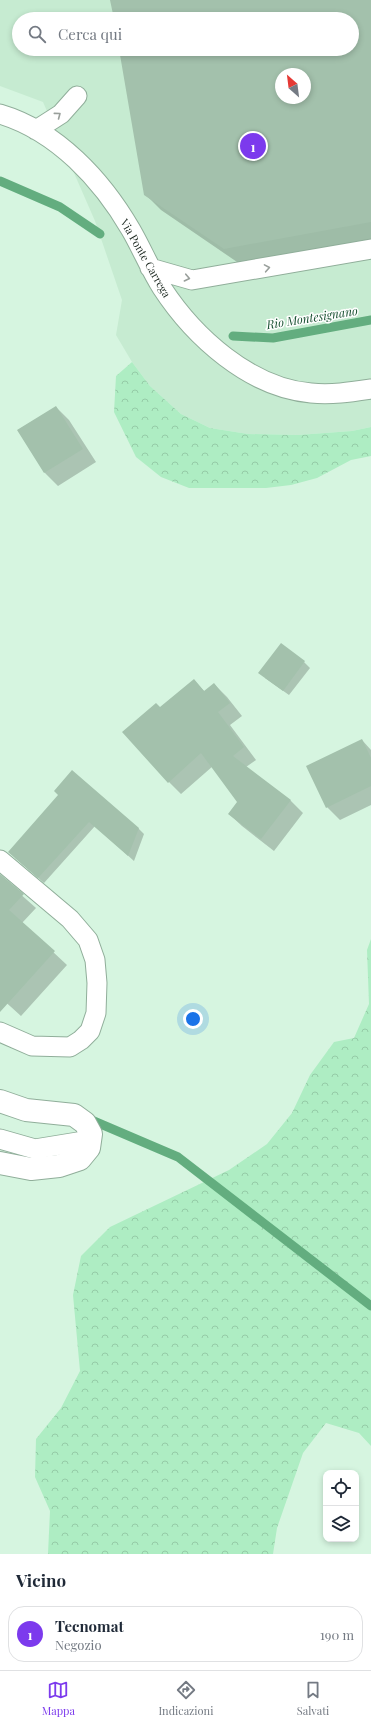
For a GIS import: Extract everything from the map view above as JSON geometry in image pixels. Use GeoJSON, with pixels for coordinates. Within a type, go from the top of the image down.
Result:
{"type":"FeatureCollection","features":[{"type":"Feature","properties":{"kind":"street"},"geometry":{"type":"LineString","coordinates":[[0,1101],[26,1110],[74,1115],[85,1124],[91,1134],[89,1148],[80,1159],[60,1166],[31,1169],[0,1163]]}},
{"type":"Feature","properties":{"kind":"lane"},"geometry":{"type":"LineString","coordinates":[[36,130],[61,114],[77,96]]}},
{"type":"Feature","properties":{"kind":"lane","name":"Via Ponte Carrega"},"geometry":{"type":"LineString","coordinates":[[0,114],[12,118],[36,130],[59,145],[87,170],[103,188],[131,231],[150,268],[164,290],[190,325],[218,352],[254,375],[278,386],[310,393],[340,394],[371,389]]}},
{"type":"Feature","properties":{"kind":"lane"},"geometry":{"type":"LineString","coordinates":[[150,268],[192,280],[371,249]]}},
{"type":"Feature","properties":{"kind":"lane"},"geometry":{"type":"LineString","coordinates":[[0,860],[70,920],[88,940],[95,960],[98,984],[96,1013],[90,1031],[81,1040],[70,1047],[32,1046],[0,1032]]}},
{"type":"Feature","properties":{"kind":"lane"},"geometry":{"type":"LineString","coordinates":[[0,1139],[35,1150],[90,1140]]}},
{"type":"Feature","properties":{"kind":"shaded area"},"geometry":{"type":"Polygon","coordinates":[[[0,0],[371,0],[371,427],[352,431],[298,435],[248,434],[210,428],[181,414],[150,386],[132,362],[116,335],[122,300],[95,221],[43,102],[0,86],[0,0]]]}},
{"type":"Feature","properties":{"kind":"green space"},"geometry":{"type":"Polygon","coordinates":[[[132,362],[150,386],[181,414],[210,428],[248,434],[298,435],[352,431],[371,427],[371,456],[351,460],[317,478],[291,485],[266,488],[189,488],[161,477],[136,457],[114,412],[116,376],[132,362]]]}},
{"type":"Feature","properties":{"kind":"green space"},"geometry":{"type":"Polygon","coordinates":[[[371,939],[371,1446],[359,1433],[326,1423],[303,1453],[277,1528],[273,1554],[48,1554],[50,1511],[35,1477],[36,1439],[61,1408],[80,1371],[73,1295],[81,1256],[110,1227],[229,1170],[267,1144],[292,1113],[310,1075],[334,1042],[354,1038],[369,1004],[367,950],[371,939]]]}},
{"type":"Feature","properties":{"kind":"building"},"geometry":{"type":"Polygon","coordinates":[[[110,0],[371,0],[371,222],[224,249],[144,195],[120,56],[359,56],[359,12],[113,12],[110,0]]]}},
{"type":"Feature","properties":{"kind":"building"},"geometry":{"type":"Polygon","coordinates":[[[56,406],[83,449],[44,473],[17,430],[56,406]]]}},
{"type":"Feature","properties":{"kind":"building"},"geometry":{"type":"Polygon","coordinates":[[[281,643],[305,661],[283,691],[258,673],[281,643]]]}},
{"type":"Feature","properties":{"kind":"building"},"geometry":{"type":"Polygon","coordinates":[[[194,679],[204,691],[214,683],[230,703],[218,712],[244,747],[233,756],[291,800],[261,839],[228,814],[237,802],[201,753],[168,783],[122,732],[156,703],[160,707],[194,679]]]}},
{"type":"Feature","properties":{"kind":"building"},"geometry":{"type":"Polygon","coordinates":[[[362,739],[371,758],[371,786],[326,808],[306,766],[362,739]]]}},
{"type":"Feature","properties":{"kind":"building"},"geometry":{"type":"Polygon","coordinates":[[[72,770],[139,828],[128,856],[89,822],[38,878],[8,852],[58,795],[54,791],[72,770]]]}},
{"type":"Feature","properties":{"kind":"building"},"geometry":{"type":"Polygon","coordinates":[[[0,874],[24,894],[9,910],[55,951],[0,1012],[0,874]]]}},
{"type":"Feature","properties":{"kind":"waterway","name":"Rio Montesignano"},"geometry":{"type":"LineString","coordinates":[[0,181],[60,207],[100,234]]}},
{"type":"Feature","properties":{"kind":"waterway","name":"Rio Montesignano"},"geometry":{"type":"LineString","coordinates":[[233,336],[273,338],[371,320]]}},
{"type":"Feature","properties":{"kind":"waterway"},"geometry":{"type":"LineString","coordinates":[[89,1119],[178,1157],[371,1306]]}},
{"type":"Feature","properties":{"kind":"place","name":"Tecnomat"},"geometry":{"type":"Point","coordinates":[253,146]}}]}
